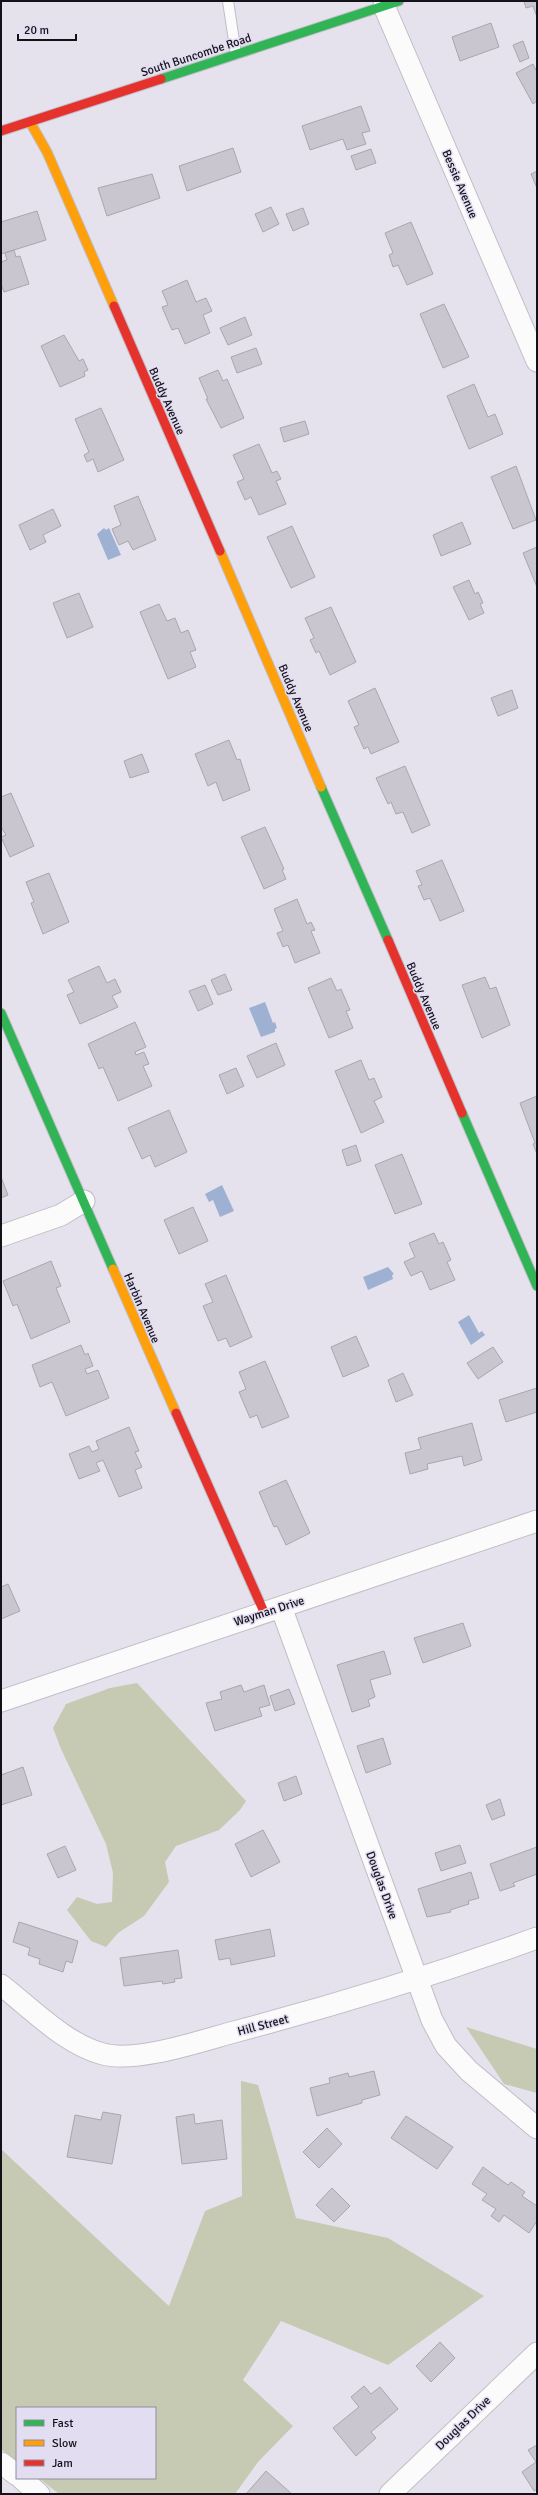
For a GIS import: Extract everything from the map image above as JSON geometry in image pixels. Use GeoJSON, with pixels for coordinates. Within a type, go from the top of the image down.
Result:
{"type":"FeatureCollection","features":[{"type":"Feature","properties":{"kind":"street","name":"South Buncombe Road"},"geometry":{"type":"LineString","coordinates":[[1,131],[391,4]]}},
{"type":"Feature","properties":{"kind":"street","name":"Bessie Avenue"},"geometry":{"type":"LineString","coordinates":[[391,4],[537,361]]}},
{"type":"Feature","properties":{"kind":"street","name":"Buddy Avenue"},"geometry":{"type":"LineString","coordinates":[[30,122],[47,152],[537,1286]]}},
{"type":"Feature","properties":{"kind":"street","name":"Harbin Avenue"},"geometry":{"type":"LineString","coordinates":[[1,1013],[84,1201],[154,1368],[272,1609]]}},
{"type":"Feature","properties":{"kind":"street"},"geometry":{"type":"LineString","coordinates":[[1,1236],[61,1215],[84,1201]]}},
{"type":"Feature","properties":{"kind":"street","name":"Wayman Drive"},"geometry":{"type":"LineString","coordinates":[[1,1701],[537,1521]]}},
{"type":"Feature","properties":{"kind":"street","name":"Douglas Drive"},"geometry":{"type":"LineString","coordinates":[[272,1609],[432,2020],[454,2056],[537,2128]]}},
{"type":"Feature","properties":{"kind":"street","name":"Hill Street"},"geometry":{"type":"LineString","coordinates":[[1,1985],[69,2038],[86,2048],[105,2054],[131,2056],[193,2043],[417,1980],[537,1938]]}},
{"type":"Feature","properties":{"kind":"street","name":"Douglas Drive"},"geometry":{"type":"LineString","coordinates":[[390,2494],[537,2353]]}},
{"type":"Feature","properties":{"kind":"street"},"geometry":{"type":"LineString","coordinates":[[1,2464],[16,2474]]}},
{"type":"Feature","properties":{"kind":"street"},"geometry":{"type":"LineString","coordinates":[[22,2479],[39,2494]]}},
{"type":"Feature","properties":{"kind":"lane"},"geometry":{"type":"LineString","coordinates":[[228,1],[236,54]]}},
{"type":"Feature","properties":{"kind":"green space"},"geometry":{"type":"Polygon","coordinates":[[[137,1683],[246,1801],[240,1810],[219,1830],[176,1846],[165,1862],[169,1882],[144,1916],[118,1933],[106,1947],[91,1941],[67,1910],[77,1897],[97,1904],[112,1902],[113,1873],[106,1844],[61,1749],[53,1728],[66,1704],[110,1688],[137,1683]]]}},
{"type":"Feature","properties":{"kind":"green space"},"geometry":{"type":"Polygon","coordinates":[[[466,2027],[537,2049],[537,2093],[504,2084],[466,2027]]]}},
{"type":"Feature","properties":{"kind":"green space"},"geometry":{"type":"Polygon","coordinates":[[[241,2081],[258,2085],[296,2218],[388,2238],[484,2296],[388,2365],[281,2321],[243,2380],[293,2426],[258,2462],[235,2494],[59,2494],[40,2479],[156,2479],[156,2407],[16,2407],[16,2460],[1,2449],[1,2149],[169,2306],[205,2211],[242,2196],[241,2081]]]}},
{"type":"Feature","properties":{"kind":"water"},"geometry":{"type":"Polygon","coordinates":[[[104,528],[106,530],[109,528],[121,555],[108,560],[97,534],[104,528]]]}},
{"type":"Feature","properties":{"kind":"water"},"geometry":{"type":"Polygon","coordinates":[[[265,1002],[273,1023],[275,1022],[277,1028],[275,1029],[275,1032],[261,1037],[249,1008],[265,1002]]]}},
{"type":"Feature","properties":{"kind":"water"},"geometry":{"type":"Polygon","coordinates":[[[222,1185],[234,1211],[220,1217],[213,1200],[209,1202],[205,1194],[222,1185]]]}},
{"type":"Feature","properties":{"kind":"water"},"geometry":{"type":"Polygon","coordinates":[[[388,1267],[394,1274],[392,1275],[393,1279],[368,1290],[363,1277],[388,1267]]]}},
{"type":"Feature","properties":{"kind":"water"},"geometry":{"type":"Polygon","coordinates":[[[469,1315],[479,1333],[482,1331],[485,1335],[471,1345],[458,1322],[469,1315]]]}},
{"type":"Feature","properties":{"kind":"building"},"geometry":{"type":"Polygon","coordinates":[[[524,1],[537,1],[537,17],[533,6],[526,8],[524,1]]]}},
{"type":"Feature","properties":{"kind":"building"},"geometry":{"type":"Polygon","coordinates":[[[491,23],[499,47],[460,61],[452,37],[491,23]]]}},
{"type":"Feature","properties":{"kind":"building"},"geometry":{"type":"Polygon","coordinates":[[[523,41],[529,58],[520,62],[513,45],[523,41]]]}},
{"type":"Feature","properties":{"kind":"building"},"geometry":{"type":"Polygon","coordinates":[[[533,64],[537,72],[537,101],[533,104],[516,73],[533,64]]]}},
{"type":"Feature","properties":{"kind":"building"},"geometry":{"type":"Polygon","coordinates":[[[361,106],[370,131],[362,133],[366,144],[347,150],[343,139],[310,150],[302,126],[361,106]]]}},
{"type":"Feature","properties":{"kind":"building"},"geometry":{"type":"Polygon","coordinates":[[[233,148],[241,172],[187,191],[179,166],[233,148]]]}},
{"type":"Feature","properties":{"kind":"building"},"geometry":{"type":"Polygon","coordinates":[[[371,149],[376,163],[356,170],[351,156],[371,149]]]}},
{"type":"Feature","properties":{"kind":"building"},"geometry":{"type":"Polygon","coordinates":[[[537,171],[537,188],[531,174],[537,171]]]}},
{"type":"Feature","properties":{"kind":"building"},"geometry":{"type":"Polygon","coordinates":[[[152,174],[160,198],[107,216],[98,188],[152,174]]]}},
{"type":"Feature","properties":{"kind":"building"},"geometry":{"type":"Polygon","coordinates":[[[271,207],[279,224],[263,232],[255,214],[271,207]]]}},
{"type":"Feature","properties":{"kind":"building"},"geometry":{"type":"Polygon","coordinates":[[[303,208],[309,224],[293,231],[286,214],[303,208]]]}},
{"type":"Feature","properties":{"kind":"building"},"geometry":{"type":"Polygon","coordinates":[[[37,211],[46,240],[1,254],[1,222],[37,211]]]}},
{"type":"Feature","properties":{"kind":"building"},"geometry":{"type":"Polygon","coordinates":[[[411,222],[433,274],[407,285],[398,265],[393,267],[389,255],[393,253],[385,233],[411,222]]]}},
{"type":"Feature","properties":{"kind":"building"},"geometry":{"type":"Polygon","coordinates":[[[14,250],[16,257],[20,256],[29,284],[4,292],[1,284],[1,262],[7,260],[5,253],[14,250]]]}},
{"type":"Feature","properties":{"kind":"building"},"geometry":{"type":"Polygon","coordinates":[[[187,280],[196,302],[206,298],[212,311],[203,315],[210,333],[185,344],[178,328],[172,330],[162,307],[168,305],[162,291],[187,280]]]}},
{"type":"Feature","properties":{"kind":"building"},"geometry":{"type":"Polygon","coordinates":[[[444,304],[469,357],[443,368],[420,314],[444,304]]]}},
{"type":"Feature","properties":{"kind":"building"},"geometry":{"type":"Polygon","coordinates":[[[245,317],[252,335],[228,345],[220,328],[245,317]]]}},
{"type":"Feature","properties":{"kind":"building"},"geometry":{"type":"Polygon","coordinates":[[[64,335],[79,361],[83,359],[88,370],[84,372],[85,376],[60,387],[41,346],[64,335]]]}},
{"type":"Feature","properties":{"kind":"building"},"geometry":{"type":"Polygon","coordinates":[[[256,348],[262,364],[237,373],[231,357],[256,348]]]}},
{"type":"Feature","properties":{"kind":"building"},"geometry":{"type":"Polygon","coordinates":[[[218,370],[223,381],[227,379],[244,418],[221,428],[206,399],[208,399],[199,378],[218,370]]]}},
{"type":"Feature","properties":{"kind":"building"},"geometry":{"type":"Polygon","coordinates":[[[474,384],[488,417],[495,414],[503,434],[469,449],[447,396],[474,384]]]}},
{"type":"Feature","properties":{"kind":"building"},"geometry":{"type":"Polygon","coordinates":[[[101,408],[124,460],[98,472],[93,459],[87,462],[84,455],[89,452],[75,419],[101,408]]]}},
{"type":"Feature","properties":{"kind":"building"},"geometry":{"type":"Polygon","coordinates":[[[305,421],[309,434],[284,442],[280,428],[305,421]]]}},
{"type":"Feature","properties":{"kind":"building"},"geometry":{"type":"Polygon","coordinates":[[[259,444],[272,473],[277,471],[281,479],[276,481],[286,504],[259,515],[251,497],[245,500],[237,482],[244,479],[233,455],[259,444]]]}},
{"type":"Feature","properties":{"kind":"building"},"geometry":{"type":"Polygon","coordinates":[[[516,466],[536,520],[513,529],[491,477],[516,466]]]}},
{"type":"Feature","properties":{"kind":"building"},"geometry":{"type":"Polygon","coordinates":[[[138,496],[156,540],[133,550],[128,541],[119,545],[112,529],[121,525],[114,506],[138,496]]]}},
{"type":"Feature","properties":{"kind":"building"},"geometry":{"type":"Polygon","coordinates":[[[53,509],[61,526],[43,535],[46,542],[30,550],[19,525],[53,509]]]}},
{"type":"Feature","properties":{"kind":"building"},"geometry":{"type":"Polygon","coordinates":[[[462,522],[471,544],[441,556],[433,535],[462,522]]]}},
{"type":"Feature","properties":{"kind":"building"},"geometry":{"type":"Polygon","coordinates":[[[292,526],[315,577],[291,588],[267,537],[292,526]]]}},
{"type":"Feature","properties":{"kind":"building"},"geometry":{"type":"Polygon","coordinates":[[[537,547],[537,587],[523,553],[537,547]]]}},
{"type":"Feature","properties":{"kind":"building"},"geometry":{"type":"Polygon","coordinates":[[[469,580],[475,594],[478,592],[483,603],[480,604],[484,613],[469,620],[453,587],[469,580]]]}},
{"type":"Feature","properties":{"kind":"building"},"geometry":{"type":"Polygon","coordinates":[[[79,593],[93,627],[67,638],[53,603],[79,593]]]}},
{"type":"Feature","properties":{"kind":"building"},"geometry":{"type":"Polygon","coordinates":[[[159,604],[167,621],[175,618],[181,633],[188,630],[196,650],[190,652],[196,667],[168,679],[140,612],[159,604]]]}},
{"type":"Feature","properties":{"kind":"building"},"geometry":{"type":"Polygon","coordinates":[[[331,607],[356,662],[330,675],[319,651],[316,653],[310,640],[314,638],[305,618],[331,607]]]}},
{"type":"Feature","properties":{"kind":"building"},"geometry":{"type":"Polygon","coordinates":[[[375,688],[399,742],[371,754],[368,747],[364,749],[354,727],[359,725],[348,701],[375,688]]]}},
{"type":"Feature","properties":{"kind":"building"},"geometry":{"type":"Polygon","coordinates":[[[512,690],[518,708],[498,716],[491,698],[512,690]]]}},
{"type":"Feature","properties":{"kind":"building"},"geometry":{"type":"Polygon","coordinates":[[[229,740],[237,760],[240,759],[250,790],[223,801],[216,782],[208,786],[195,754],[229,740]]]}},
{"type":"Feature","properties":{"kind":"building"},"geometry":{"type":"Polygon","coordinates":[[[142,754],[149,772],[130,778],[124,761],[142,754]]]}},
{"type":"Feature","properties":{"kind":"building"},"geometry":{"type":"Polygon","coordinates":[[[405,766],[430,825],[412,833],[403,812],[396,814],[391,802],[388,804],[376,778],[405,766]]]}},
{"type":"Feature","properties":{"kind":"building"},"geometry":{"type":"Polygon","coordinates":[[[11,793],[34,846],[10,857],[1,837],[6,835],[1,827],[1,797],[11,793]]]}},
{"type":"Feature","properties":{"kind":"building"},"geometry":{"type":"Polygon","coordinates":[[[265,827],[284,869],[282,870],[286,879],[264,889],[241,837],[265,827]]]}},
{"type":"Feature","properties":{"kind":"building"},"geometry":{"type":"Polygon","coordinates":[[[442,860],[464,911],[440,921],[430,898],[424,900],[418,886],[422,885],[416,871],[442,860]]]}},
{"type":"Feature","properties":{"kind":"building"},"geometry":{"type":"Polygon","coordinates":[[[49,873],[69,922],[43,934],[31,903],[34,902],[26,882],[49,873]]]}},
{"type":"Feature","properties":{"kind":"building"},"geometry":{"type":"Polygon","coordinates":[[[297,899],[307,924],[311,922],[315,930],[311,931],[320,953],[295,963],[288,945],[283,947],[277,933],[283,931],[274,909],[297,899]]]}},
{"type":"Feature","properties":{"kind":"building"},"geometry":{"type":"Polygon","coordinates":[[[99,966],[107,983],[115,979],[121,992],[112,996],[118,1007],[80,1024],[67,995],[74,992],[68,980],[99,966]]]}},
{"type":"Feature","properties":{"kind":"building"},"geometry":{"type":"Polygon","coordinates":[[[225,974],[232,990],[218,995],[211,980],[225,974]]]}},
{"type":"Feature","properties":{"kind":"building"},"geometry":{"type":"Polygon","coordinates":[[[485,977],[490,989],[496,987],[510,1025],[482,1038],[462,985],[485,977]]]}},
{"type":"Feature","properties":{"kind":"building"},"geometry":{"type":"Polygon","coordinates":[[[331,978],[337,991],[341,989],[350,1010],[346,1011],[353,1028],[329,1038],[308,988],[331,978]]]}},
{"type":"Feature","properties":{"kind":"building"},"geometry":{"type":"Polygon","coordinates":[[[205,985],[213,1004],[198,1011],[189,991],[205,985]]]}},
{"type":"Feature","properties":{"kind":"building"},"geometry":{"type":"Polygon","coordinates":[[[135,1022],[146,1047],[135,1052],[136,1055],[144,1052],[149,1064],[143,1066],[152,1086],[118,1101],[103,1067],[99,1069],[88,1044],[135,1022]]]}},
{"type":"Feature","properties":{"kind":"building"},"geometry":{"type":"Polygon","coordinates":[[[276,1043],[285,1065],[257,1078],[247,1056],[276,1043]]]}},
{"type":"Feature","properties":{"kind":"building"},"geometry":{"type":"Polygon","coordinates":[[[361,1060],[369,1080],[374,1078],[382,1097],[374,1101],[384,1122],[361,1133],[335,1071],[361,1060]]]}},
{"type":"Feature","properties":{"kind":"building"},"geometry":{"type":"Polygon","coordinates":[[[236,1068],[244,1086],[227,1094],[219,1075],[236,1068]]]}},
{"type":"Feature","properties":{"kind":"building"},"geometry":{"type":"Polygon","coordinates":[[[537,1096],[537,1154],[533,1144],[535,1143],[520,1103],[537,1096]]]}},
{"type":"Feature","properties":{"kind":"building"},"geometry":{"type":"Polygon","coordinates":[[[169,1110],[187,1152],[155,1167],[150,1155],[142,1159],[128,1128],[169,1110]]]}},
{"type":"Feature","properties":{"kind":"building"},"geometry":{"type":"Polygon","coordinates":[[[356,1145],[361,1161],[347,1166],[342,1150],[356,1145]]]}},
{"type":"Feature","properties":{"kind":"building"},"geometry":{"type":"Polygon","coordinates":[[[402,1154],[422,1204],[395,1214],[375,1165],[402,1154]]]}},
{"type":"Feature","properties":{"kind":"building"},"geometry":{"type":"Polygon","coordinates":[[[1,1177],[8,1195],[1,1198],[1,1177]]]}},
{"type":"Feature","properties":{"kind":"building"},"geometry":{"type":"Polygon","coordinates":[[[193,1207],[208,1241],[179,1254],[164,1220],[193,1207]]]}},
{"type":"Feature","properties":{"kind":"building"},"geometry":{"type":"Polygon","coordinates":[[[434,1233],[439,1244],[443,1242],[451,1260],[447,1262],[455,1280],[430,1290],[422,1271],[411,1276],[404,1262],[415,1257],[409,1243],[434,1233]]]}},
{"type":"Feature","properties":{"kind":"building"},"geometry":{"type":"Polygon","coordinates":[[[51,1261],[61,1286],[56,1288],[70,1322],[31,1339],[17,1304],[13,1306],[3,1281],[51,1261]]]}},
{"type":"Feature","properties":{"kind":"building"},"geometry":{"type":"Polygon","coordinates":[[[226,1275],[252,1337],[230,1347],[226,1338],[218,1341],[203,1306],[213,1302],[205,1284],[226,1275]]]}},
{"type":"Feature","properties":{"kind":"building"},"geometry":{"type":"Polygon","coordinates":[[[356,1336],[369,1366],[343,1377],[331,1347],[356,1336]]]}},
{"type":"Feature","properties":{"kind":"building"},"geometry":{"type":"Polygon","coordinates":[[[81,1345],[85,1355],[88,1353],[93,1366],[85,1369],[87,1374],[98,1370],[109,1398],[66,1416],[52,1382],[40,1387],[32,1365],[81,1345]]]}},
{"type":"Feature","properties":{"kind":"building"},"geometry":{"type":"Polygon","coordinates":[[[493,1347],[503,1362],[478,1379],[467,1363],[493,1347]]]}},
{"type":"Feature","properties":{"kind":"building"},"geometry":{"type":"Polygon","coordinates":[[[265,1361],[289,1417],[262,1428],[257,1415],[250,1418],[239,1392],[246,1389],[239,1372],[265,1361]]]}},
{"type":"Feature","properties":{"kind":"building"},"geometry":{"type":"Polygon","coordinates":[[[403,1373],[413,1395],[396,1402],[388,1380],[403,1373]]]}},
{"type":"Feature","properties":{"kind":"building"},"geometry":{"type":"Polygon","coordinates":[[[537,1388],[537,1412],[506,1422],[499,1400],[537,1388]]]}},
{"type":"Feature","properties":{"kind":"building"},"geometry":{"type":"Polygon","coordinates":[[[472,1423],[482,1460],[464,1466],[462,1456],[427,1464],[428,1469],[410,1474],[405,1453],[421,1449],[418,1438],[472,1423]]]}},
{"type":"Feature","properties":{"kind":"building"},"geometry":{"type":"Polygon","coordinates":[[[129,1427],[139,1451],[135,1452],[142,1467],[135,1470],[142,1488],[119,1497],[103,1460],[96,1463],[100,1471],[79,1479],[69,1454],[89,1446],[92,1452],[99,1449],[96,1441],[129,1427]]]}},
{"type":"Feature","properties":{"kind":"building"},"geometry":{"type":"Polygon","coordinates":[[[286,1480],[310,1533],[286,1545],[277,1526],[274,1527],[259,1492],[286,1480]]]}},
{"type":"Feature","properties":{"kind":"building"},"geometry":{"type":"Polygon","coordinates":[[[8,1584],[20,1611],[1,1619],[1,1587],[8,1584]]]}},
{"type":"Feature","properties":{"kind":"building"},"geometry":{"type":"Polygon","coordinates":[[[463,1623],[471,1646],[423,1663],[414,1638],[463,1623]]]}},
{"type":"Feature","properties":{"kind":"building"},"geometry":{"type":"Polygon","coordinates":[[[384,1651],[391,1674],[370,1680],[375,1697],[368,1700],[370,1706],[352,1712],[337,1665],[384,1651]]]}},
{"type":"Feature","properties":{"kind":"building"},"geometry":{"type":"Polygon","coordinates":[[[241,1685],[244,1692],[264,1685],[270,1705],[259,1708],[262,1716],[215,1731],[206,1703],[222,1699],[220,1692],[241,1685]]]}},
{"type":"Feature","properties":{"kind":"building"},"geometry":{"type":"Polygon","coordinates":[[[289,1689],[295,1704],[275,1711],[270,1696],[289,1689]]]}},
{"type":"Feature","properties":{"kind":"building"},"geometry":{"type":"Polygon","coordinates":[[[383,1738],[391,1764],[366,1773],[357,1746],[383,1738]]]}},
{"type":"Feature","properties":{"kind":"building"},"geometry":{"type":"Polygon","coordinates":[[[23,1767],[32,1795],[1,1805],[1,1775],[23,1767]]]}},
{"type":"Feature","properties":{"kind":"building"},"geometry":{"type":"Polygon","coordinates":[[[296,1776],[302,1794],[284,1801],[278,1783],[296,1776]]]}},
{"type":"Feature","properties":{"kind":"building"},"geometry":{"type":"Polygon","coordinates":[[[500,1799],[505,1815],[492,1820],[486,1805],[500,1799]]]}},
{"type":"Feature","properties":{"kind":"building"},"geometry":{"type":"Polygon","coordinates":[[[263,1830],[280,1862],[251,1877],[235,1844],[263,1830]]]}},
{"type":"Feature","properties":{"kind":"building"},"geometry":{"type":"Polygon","coordinates":[[[460,1845],[466,1863],[441,1871],[435,1853],[460,1845]]]}},
{"type":"Feature","properties":{"kind":"building"},"geometry":{"type":"Polygon","coordinates":[[[65,1846],[76,1870],[58,1878],[47,1854],[65,1846]]]}},
{"type":"Feature","properties":{"kind":"building"},"geometry":{"type":"Polygon","coordinates":[[[537,1847],[537,1874],[513,1883],[515,1886],[500,1891],[490,1864],[537,1847]]]}},
{"type":"Feature","properties":{"kind":"building"},"geometry":{"type":"Polygon","coordinates":[[[471,1872],[479,1898],[468,1901],[469,1904],[450,1910],[451,1912],[427,1917],[418,1889],[471,1872]]]}},
{"type":"Feature","properties":{"kind":"building"},"geometry":{"type":"Polygon","coordinates":[[[19,1922],[78,1941],[72,1963],[66,1961],[63,1972],[39,1964],[40,1959],[28,1955],[30,1948],[13,1942],[19,1922]]]}},
{"type":"Feature","properties":{"kind":"building"},"geometry":{"type":"Polygon","coordinates":[[[270,1929],[275,1956],[231,1965],[230,1958],[219,1960],[215,1940],[270,1929]]]}},
{"type":"Feature","properties":{"kind":"building"},"geometry":{"type":"Polygon","coordinates":[[[178,1950],[182,1978],[174,1979],[175,1982],[163,1984],[162,1981],[124,1986],[120,1958],[178,1950]]]}},
{"type":"Feature","properties":{"kind":"building"},"geometry":{"type":"Polygon","coordinates":[[[374,2071],[380,2095],[362,2100],[362,2103],[317,2116],[310,2088],[330,2083],[329,2078],[348,2073],[349,2077],[374,2071]]]}},
{"type":"Feature","properties":{"kind":"building"},"geometry":{"type":"Polygon","coordinates":[[[103,2112],[121,2115],[112,2164],[67,2157],[75,2115],[101,2120],[103,2112]]]}},
{"type":"Feature","properties":{"kind":"building"},"geometry":{"type":"Polygon","coordinates":[[[194,2114],[195,2124],[222,2120],[227,2159],[182,2164],[176,2117],[194,2114]]]}},
{"type":"Feature","properties":{"kind":"building"},"geometry":{"type":"Polygon","coordinates":[[[406,2116],[453,2147],[437,2169],[391,2138],[406,2116]]]}},
{"type":"Feature","properties":{"kind":"building"},"geometry":{"type":"Polygon","coordinates":[[[327,2128],[342,2144],[319,2168],[303,2152],[327,2128]]]}},
{"type":"Feature","properties":{"kind":"building"},"geometry":{"type":"Polygon","coordinates":[[[483,2167],[508,2185],[511,2182],[525,2192],[522,2196],[537,2206],[537,2221],[529,2233],[504,2215],[499,2222],[491,2216],[496,2209],[482,2200],[487,2194],[472,2184],[483,2167]]]}},
{"type":"Feature","properties":{"kind":"building"},"geometry":{"type":"Polygon","coordinates":[[[332,2188],[350,2206],[334,2222],[316,2205],[332,2188]]]}},
{"type":"Feature","properties":{"kind":"building"},"geometry":{"type":"Polygon","coordinates":[[[440,2342],[455,2358],[431,2382],[416,2366],[440,2342]]]}},
{"type":"Feature","properties":{"kind":"building"},"geometry":{"type":"Polygon","coordinates":[[[364,2386],[371,2394],[380,2387],[398,2409],[371,2432],[376,2438],[356,2456],[333,2428],[359,2407],[351,2397],[364,2386]]]}},
{"type":"Feature","properties":{"kind":"building"},"geometry":{"type":"Polygon","coordinates":[[[537,2445],[537,2489],[534,2491],[522,2472],[536,2462],[528,2450],[537,2445]]]}},
{"type":"Feature","properties":{"kind":"building"},"geometry":{"type":"Polygon","coordinates":[[[266,2471],[292,2494],[246,2494],[266,2471]]]}},
{"type":"Feature","properties":{"kind":"traffic: fast"},"geometry":{"type":"LineString","coordinates":[[161,79],[399,1]]}},
{"type":"Feature","properties":{"kind":"traffic: fast"},"geometry":{"type":"LineString","coordinates":[[321,787],[388,940]]}},
{"type":"Feature","properties":{"kind":"traffic: fast"},"geometry":{"type":"LineString","coordinates":[[1,1013],[113,1269]]}},
{"type":"Feature","properties":{"kind":"traffic: fast"},"geometry":{"type":"LineString","coordinates":[[462,1113],[537,1286]]}},
{"type":"Feature","properties":{"kind":"traffic: slow"},"geometry":{"type":"LineString","coordinates":[[30,122],[47,152],[114,306]]}},
{"type":"Feature","properties":{"kind":"traffic: slow"},"geometry":{"type":"LineString","coordinates":[[220,551],[321,787]]}},
{"type":"Feature","properties":{"kind":"traffic: slow"},"geometry":{"type":"LineString","coordinates":[[113,1269],[176,1413]]}},
{"type":"Feature","properties":{"kind":"traffic: jam"},"geometry":{"type":"LineString","coordinates":[[1,131],[161,79]]}},
{"type":"Feature","properties":{"kind":"traffic: jam"},"geometry":{"type":"LineString","coordinates":[[114,306],[220,551]]}},
{"type":"Feature","properties":{"kind":"traffic: jam"},"geometry":{"type":"LineString","coordinates":[[388,940],[462,1113]]}},
{"type":"Feature","properties":{"kind":"traffic: jam"},"geometry":{"type":"LineString","coordinates":[[176,1413],[264,1612]]}}]}
